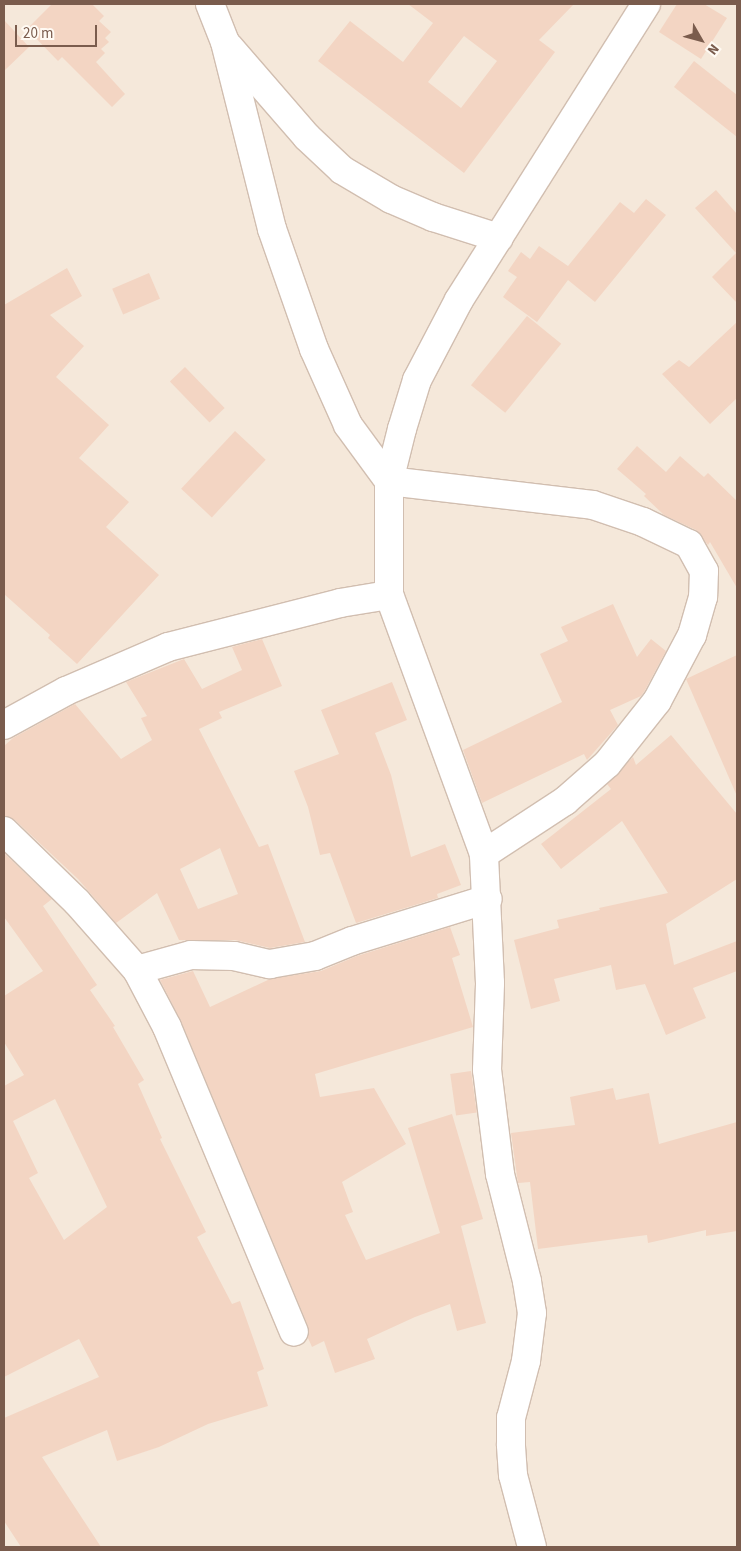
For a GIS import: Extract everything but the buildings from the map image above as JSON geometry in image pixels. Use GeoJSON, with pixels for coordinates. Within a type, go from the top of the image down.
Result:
{"type":"FeatureCollection","features":[{"type":"Feature","properties":{"kind":"street"},"geometry":{"type":"LineString","coordinates":[[210,4],[225,42],[272,229],[314,349],[348,425],[389,481],[593,505],[643,522],[689,544],[704,571],[702,597],[692,635],[657,701],[607,764],[565,801],[484,854]]}},
{"type":"Feature","properties":{"kind":"street"},"geometry":{"type":"LineString","coordinates":[[532,1547],[513,1475],[511,1444],[512,1418],[526,1361],[532,1313],[527,1280],[500,1174],[487,1070],[490,983],[488,899],[484,854],[389,595],[389,481],[417,380],[459,300],[646,4]]}},
{"type":"Feature","properties":{"kind":"street"},"geometry":{"type":"LineString","coordinates":[[225,42],[307,137],[342,170],[391,199],[433,217],[499,238]]}},
{"type":"Feature","properties":{"kind":"street"},"geometry":{"type":"LineString","coordinates":[[4,725],[66,691],[168,647],[340,603],[389,595]]}},
{"type":"Feature","properties":{"kind":"street"},"geometry":{"type":"LineString","coordinates":[[4,831],[77,902],[137,970],[167,1027],[294,1332]]}},
{"type":"Feature","properties":{"kind":"street"},"geometry":{"type":"LineString","coordinates":[[137,970],[191,955],[234,956],[270,964],[315,956],[352,941],[488,899]]}},
{"type":"Feature","properties":{"kind":"shaded area"},"geometry":{"type":"Polygon","coordinates":[[[4,4],[737,4],[737,1547],[4,1547],[4,4]]]}}]}
